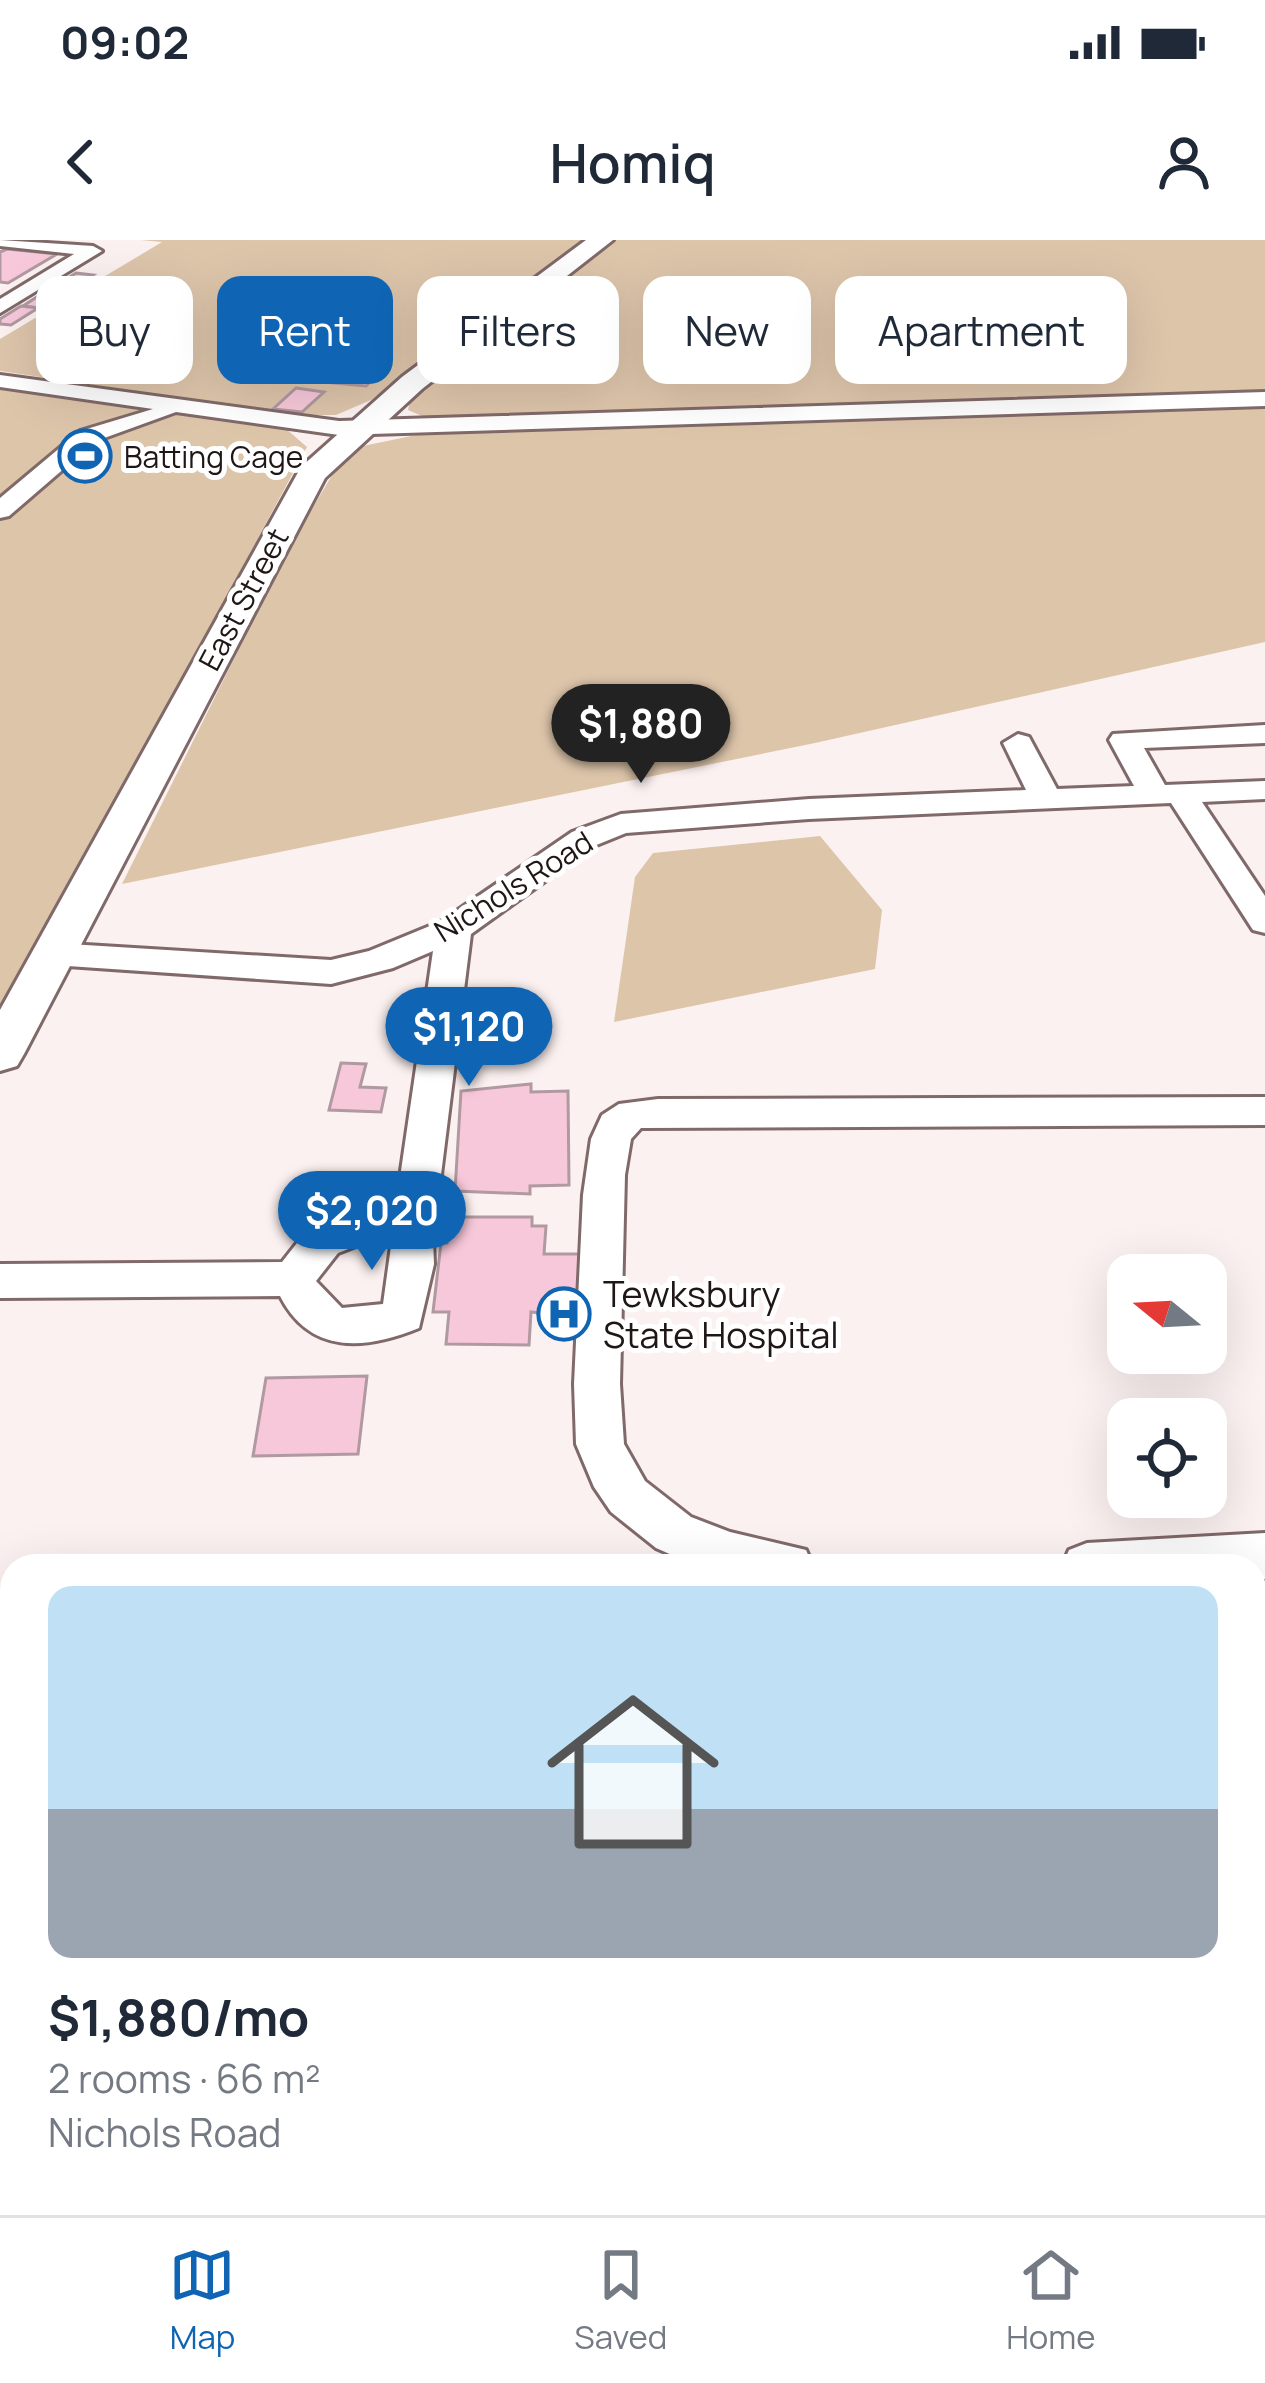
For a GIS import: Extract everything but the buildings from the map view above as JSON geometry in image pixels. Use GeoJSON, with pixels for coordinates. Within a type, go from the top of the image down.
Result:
{"type":"FeatureCollection","features":[{"type":"Feature","properties":{"kind":"main road","name":"East Street"},"geometry":{"type":"LineString","coordinates":[[0,1054],[303,486],[359,428],[601,240]]}},
{"type":"Feature","properties":{"kind":"street"},"geometry":{"type":"LineString","coordinates":[[0,241],[93,251],[0,307]]}},
{"type":"Feature","properties":{"kind":"street"},"geometry":{"type":"LineString","coordinates":[[0,381],[359,428],[1265,399]]}},
{"type":"Feature","properties":{"kind":"street"},"geometry":{"type":"LineString","coordinates":[[0,512],[88,436],[175,407]]}},
{"type":"Feature","properties":{"kind":"street"},"geometry":{"type":"LineString","coordinates":[[1265,734],[1124,740],[1265,922]]}},
{"type":"Feature","properties":{"kind":"street"},"geometry":{"type":"LineString","coordinates":[[1018,743],[1047,800]]}},
{"type":"Feature","properties":{"kind":"street"},"geometry":{"type":"LineString","coordinates":[[809,809],[856,786],[888,778]]}},
{"type":"Feature","properties":{"kind":"street","name":"Nichols Road"},"geometry":{"type":"LineString","coordinates":[[53,954],[331,971],[367,964],[454,929],[517,881],[601,831],[654,819],[1265,790]]}},
{"type":"Feature","properties":{"kind":"street"},"geometry":{"type":"LineString","coordinates":[[293,1279],[302,1300],[322,1322],[346,1330],[379,1326],[403,1315],[454,929]]}},
{"type":"Feature","properties":{"kind":"street"},"geometry":{"type":"LineString","coordinates":[[737,1554],[695,1544],[655,1523],[618,1484],[599,1442],[606,1185],[616,1125],[633,1114],[658,1112],[1258,1117]]}},
{"type":"Feature","properties":{"kind":"street"},"geometry":{"type":"LineString","coordinates":[[293,1279],[323,1241],[347,1231],[367,1225],[396,1228],[412,1239]]}},
{"type":"Feature","properties":{"kind":"street"},"geometry":{"type":"LineString","coordinates":[[0,1280],[293,1279]]}},
{"type":"Feature","properties":{"kind":"shaded area"},"geometry":{"type":"Polygon","coordinates":[[[141,240],[583,240],[535,276],[417,276],[417,365],[393,383],[393,276],[217,276],[217,384],[392,384],[371,400],[336,415],[295,415],[87,384],[193,384],[193,276],[105,276],[162,242],[141,240]]]}},
{"type":"Feature","properties":{"kind":"shaded area"},"geometry":{"type":"Polygon","coordinates":[[[610,240],[1265,240],[1265,391],[429,419],[408,410],[411,397],[427,384],[619,384],[619,276],[564,276],[610,240]]]}},
{"type":"Feature","properties":{"kind":"shaded area"},"geometry":{"type":"Polygon","coordinates":[[[36,317],[36,376],[0,371],[0,339],[36,317]]]}},
{"type":"Feature","properties":{"kind":"shaded area"},"geometry":{"type":"Polygon","coordinates":[[[0,387],[285,428],[307,447],[0,1019],[0,387]]]}},
{"type":"Feature","properties":{"kind":"shaded area"},"geometry":{"type":"Polygon","coordinates":[[[1265,404],[1265,642],[815,743],[122,884],[292,542],[340,462],[363,446],[416,435],[1265,404]]]}},
{"type":"Feature","properties":{"kind":"shaded area"},"geometry":{"type":"Polygon","coordinates":[[[820,836],[882,910],[875,969],[614,1022],[635,877],[653,853],[820,836]]]}},
{"type":"Feature","properties":{"kind":"place","name":"Batting Cage"},"geometry":{"type":"Point","coordinates":[85,456]}},
{"type":"Feature","properties":{"kind":"place","name":"Tewksbury State Hospital"},"geometry":{"type":"Point","coordinates":[564,1314]}}]}
